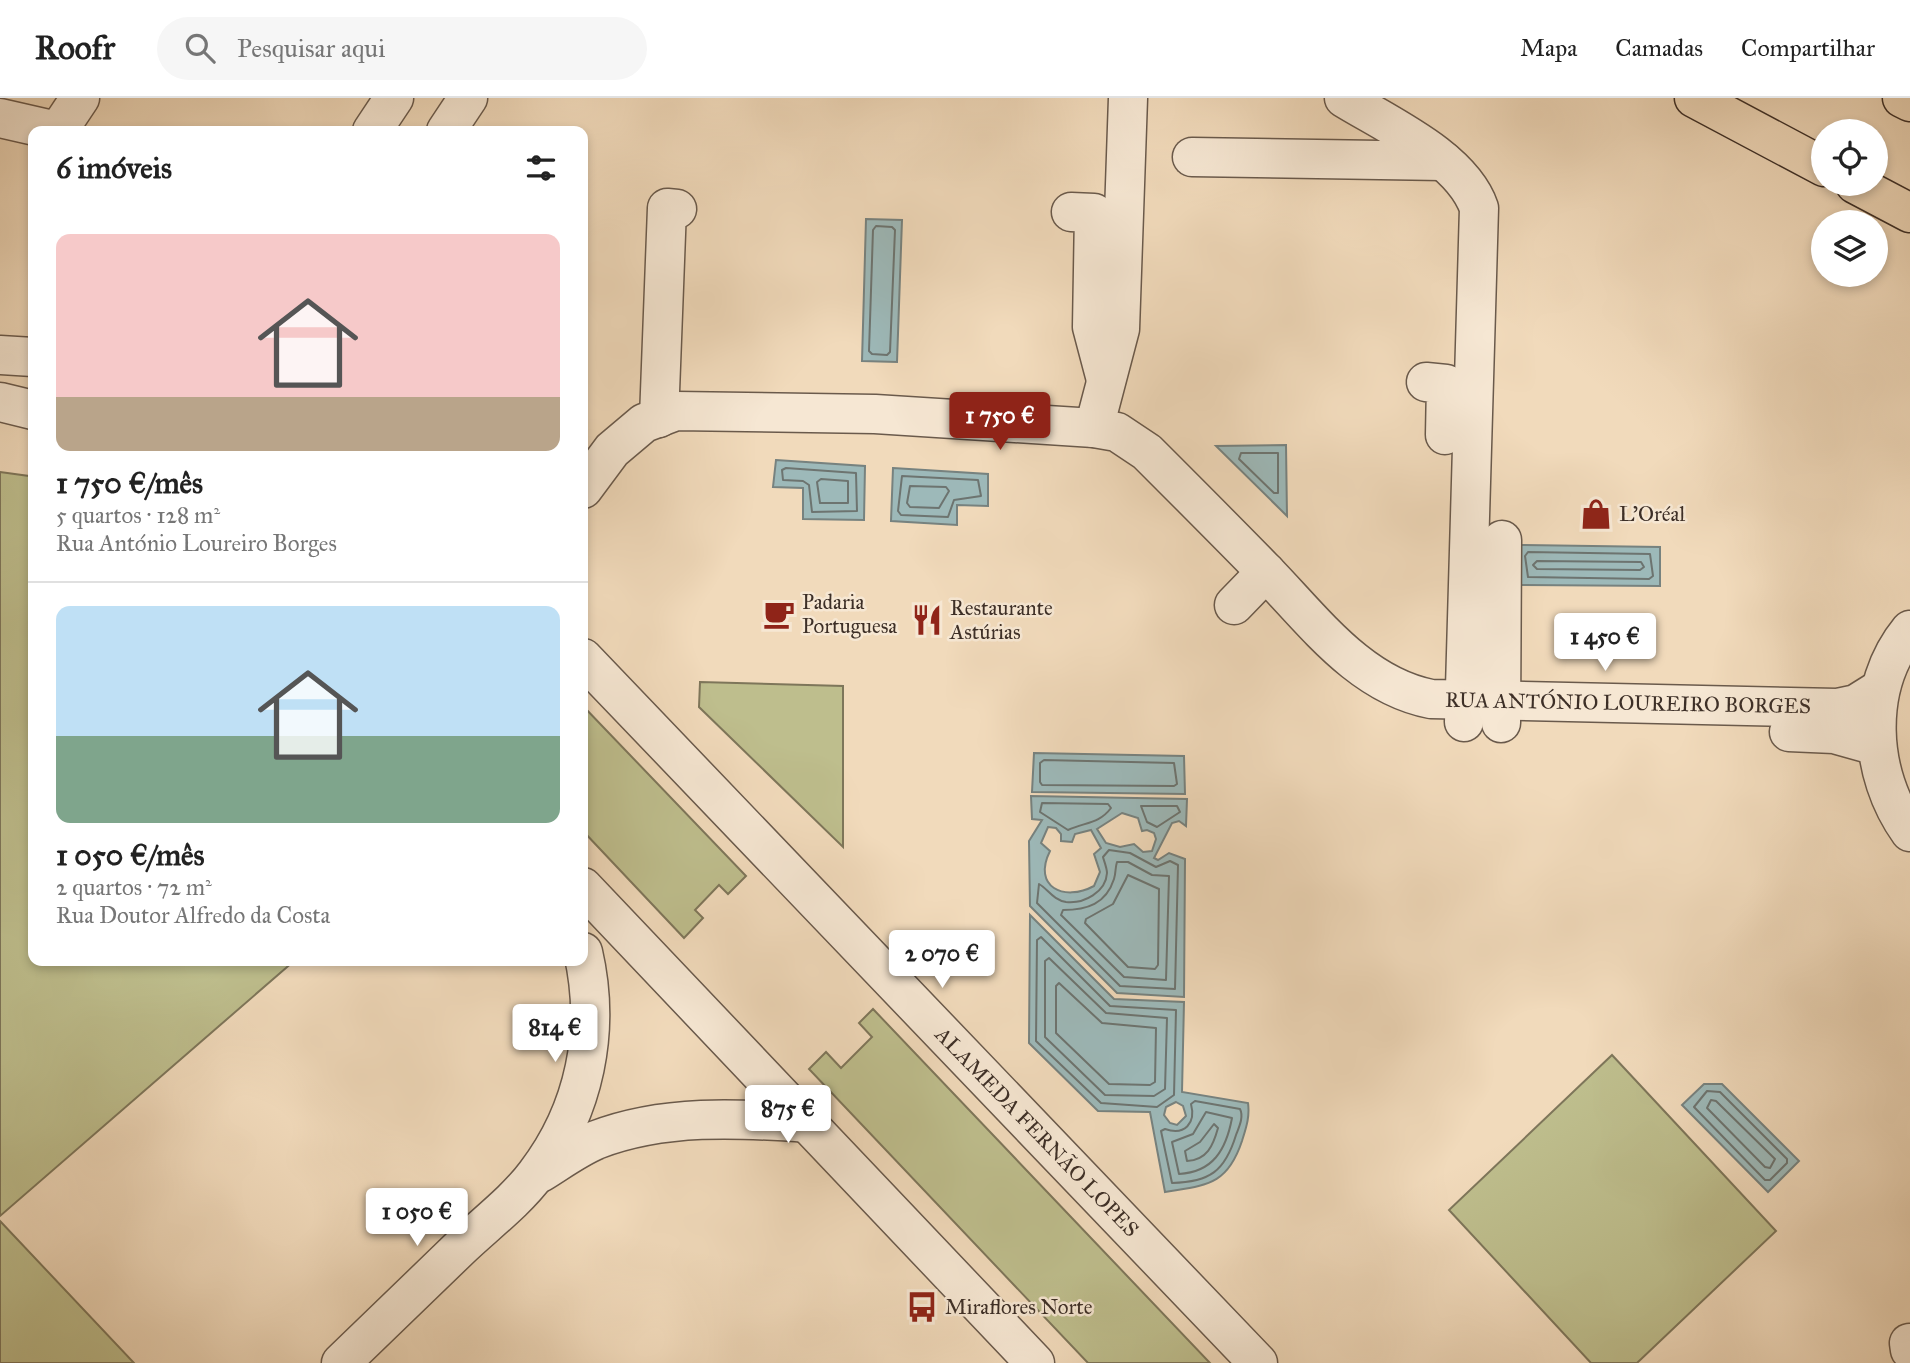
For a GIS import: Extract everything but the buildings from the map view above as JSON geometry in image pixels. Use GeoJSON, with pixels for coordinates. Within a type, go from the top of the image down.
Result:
{"type":"FeatureCollection","features":[{"type":"Feature","properties":{"kind":"highway"},"geometry":{"type":"LineString","coordinates":[[1694,98],[1811,160]]}},
{"type":"Feature","properties":{"kind":"highway"},"geometry":{"type":"LineString","coordinates":[[1902,98],[1910,102]]}},
{"type":"Feature","properties":{"kind":"highway"},"geometry":{"type":"LineString","coordinates":[[1878,196],[1910,213]]}},
{"type":"Feature","properties":{"kind":"street"},"geometry":{"type":"LineString","coordinates":[[60,126],[80,98]]}},
{"type":"Feature","properties":{"kind":"street"},"geometry":{"type":"LineString","coordinates":[[375,126],[394,98]]}},
{"type":"Feature","properties":{"kind":"street"},"geometry":{"type":"LineString","coordinates":[[449,126],[468,98]]}},
{"type":"Feature","properties":{"kind":"street"},"geometry":{"type":"LineString","coordinates":[[1094,428],[1121,328],[1128,98]]}},
{"type":"Feature","properties":{"kind":"street"},"geometry":{"type":"LineString","coordinates":[[1344,98],[1443,161],[1473,189],[1479,208],[1467,562],[1483,711]]}},
{"type":"Feature","properties":{"kind":"street"},"geometry":{"type":"LineString","coordinates":[[0,118],[35,126]]}},
{"type":"Feature","properties":{"kind":"street"},"geometry":{"type":"LineString","coordinates":[[1192,157],[1443,161]]}},
{"type":"Feature","properties":{"kind":"street"},"geometry":{"type":"LineString","coordinates":[[659,418],[667,208],[677,209]]}},
{"type":"Feature","properties":{"kind":"street"},"geometry":{"type":"LineString","coordinates":[[1071,212],[1094,213],[1092,327],[1106,382]]}},
{"type":"Feature","properties":{"kind":"street"},"geometry":{"type":"LineString","coordinates":[[0,355],[28,357]]}},
{"type":"Feature","properties":{"kind":"street"},"geometry":{"type":"LineString","coordinates":[[1426,382],[1446,384],[1442,546],[1467,562]]}},
{"type":"Feature","properties":{"kind":"street"},"geometry":{"type":"LineString","coordinates":[[0,402],[28,410]]}},
{"type":"Feature","properties":{"kind":"street"},"geometry":{"type":"LineString","coordinates":[[588,479],[612,450],[644,423],[676,411],[790,412],[1094,428],[1116,432],[1147,452],[1266,572],[1338,647],[1366,687],[1390,706],[1416,717],[1483,711],[1834,734],[1877,746]]}},
{"type":"Feature","properties":{"kind":"street"},"geometry":{"type":"LineString","coordinates":[[1483,711],[1502,540]]}},
{"type":"Feature","properties":{"kind":"street"},"geometry":{"type":"LineString","coordinates":[[1234,605],[1266,572]]}},
{"type":"Feature","properties":{"kind":"street"},"geometry":{"type":"LineString","coordinates":[[1910,630],[1899,644],[1880,689],[1875,730],[1884,783],[1910,832]]}},
{"type":"Feature","properties":{"kind":"street","name":"ALAMEDA FERNÃO LOPES"},"geometry":{"type":"LineString","coordinates":[[588,663],[1258,1363]]}},
{"type":"Feature","properties":{"kind":"street","name":"RUA ANTÓNIO LOUREIRO BORGES"},"geometry":{"type":"LineString","coordinates":[[1483,711],[1837,708],[1856,704],[1880,689]]}},
{"type":"Feature","properties":{"kind":"street"},"geometry":{"type":"LineString","coordinates":[[588,892],[1035,1363]]}},
{"type":"Feature","properties":{"kind":"street"},"geometry":{"type":"LineString","coordinates":[[536,1175],[567,1125],[590,1047],[591,986],[586,966]]}},
{"type":"Feature","properties":{"kind":"street"},"geometry":{"type":"LineString","coordinates":[[341,1363],[536,1175],[595,1140],[664,1123],[744,1118],[808,1123]]}},
{"type":"Feature","properties":{"kind":"green space"},"geometry":{"type":"Polygon","coordinates":[[[0,472],[28,476],[28,966],[288,966],[0,1216],[0,472]]]}},
{"type":"Feature","properties":{"kind":"green space"},"geometry":{"type":"Polygon","coordinates":[[[700,682],[843,686],[843,847],[699,707],[700,682]]]}},
{"type":"Feature","properties":{"kind":"green space"},"geometry":{"type":"Polygon","coordinates":[[[588,711],[746,876],[728,894],[719,885],[695,910],[703,918],[684,938],[588,836],[588,711]]]}},
{"type":"Feature","properties":{"kind":"green space"},"geometry":{"type":"Polygon","coordinates":[[[873,1009],[1210,1363],[1088,1363],[809,1069],[826,1052],[841,1068],[872,1037],[859,1023],[873,1009]]]}},
{"type":"Feature","properties":{"kind":"green space"},"geometry":{"type":"Polygon","coordinates":[[[1612,1055],[1776,1231],[1637,1363],[1591,1363],[1449,1210],[1612,1055]]]}},
{"type":"Feature","properties":{"kind":"green space"},"geometry":{"type":"Polygon","coordinates":[[[0,1221],[134,1363],[0,1363],[0,1221]]]}},
{"type":"Feature","properties":{"kind":"water"},"geometry":{"type":"Polygon","coordinates":[[[866,219],[902,220],[897,362],[862,361],[866,219]]]}},
{"type":"Feature","properties":{"kind":"water"},"geometry":{"type":"Polygon","coordinates":[[[1286,445],[1287,516],[1216,446],[1286,445]]]}},
{"type":"Feature","properties":{"kind":"water"},"geometry":{"type":"Polygon","coordinates":[[[776,460],[865,466],[864,520],[803,519],[803,488],[773,487],[776,460]]]}},
{"type":"Feature","properties":{"kind":"water"},"geometry":{"type":"Polygon","coordinates":[[[893,468],[988,474],[988,506],[957,505],[957,525],[891,521],[893,468]]]}},
{"type":"Feature","properties":{"kind":"water"},"geometry":{"type":"Polygon","coordinates":[[[1518,545],[1660,547],[1660,586],[1518,585],[1518,545]]]}},
{"type":"Feature","properties":{"kind":"water"},"geometry":{"type":"Polygon","coordinates":[[[1034,753],[1184,756],[1185,794],[1032,792],[1034,753]]]}},
{"type":"Feature","properties":{"kind":"water"},"geometry":{"type":"Polygon","coordinates":[[[1031,796],[1187,799],[1186,826],[1179,821],[1172,823],[1154,858],[1158,860],[1169,853],[1185,859],[1184,997],[1117,993],[1030,906],[1029,841],[1042,820],[1032,819],[1031,796]],[[1122,813],[1097,829],[1106,843],[1120,847],[1134,844],[1143,852],[1152,851],[1156,839],[1154,833],[1142,831],[1138,818],[1122,813]],[[1048,827],[1041,843],[1050,851],[1045,863],[1048,882],[1054,888],[1072,892],[1094,886],[1100,872],[1094,854],[1101,848],[1091,830],[1075,834],[1072,842],[1061,841],[1061,834],[1056,828],[1048,827]]]}},
{"type":"Feature","properties":{"kind":"water"},"geometry":{"type":"Polygon","coordinates":[[[1030,915],[1114,999],[1184,1002],[1182,1092],[1248,1103],[1247,1122],[1236,1156],[1222,1175],[1213,1181],[1165,1192],[1150,1112],[1098,1111],[1029,1043],[1030,915]],[[1176,1102],[1166,1107],[1164,1115],[1170,1123],[1177,1125],[1186,1116],[1183,1106],[1176,1102]]]}},
{"type":"Feature","properties":{"kind":"water"},"geometry":{"type":"Polygon","coordinates":[[[1704,1084],[1722,1084],[1799,1161],[1768,1192],[1682,1105],[1704,1084]]]}},
{"type":"Feature","properties":{"kind":"place","name":"L'Oréal"},"geometry":{"type":"Point","coordinates":[1596,514]}},
{"type":"Feature","properties":{"kind":"place","name":"Padaria Portuguesa"},"geometry":{"type":"Point","coordinates":[779,614]}},
{"type":"Feature","properties":{"kind":"place","name":"Restaurante Astúrias"},"geometry":{"type":"Point","coordinates":[927,620]}},
{"type":"Feature","properties":{"kind":"place","name":"Miraflores Norte"},"geometry":{"type":"Point","coordinates":[922,1307]}}]}
